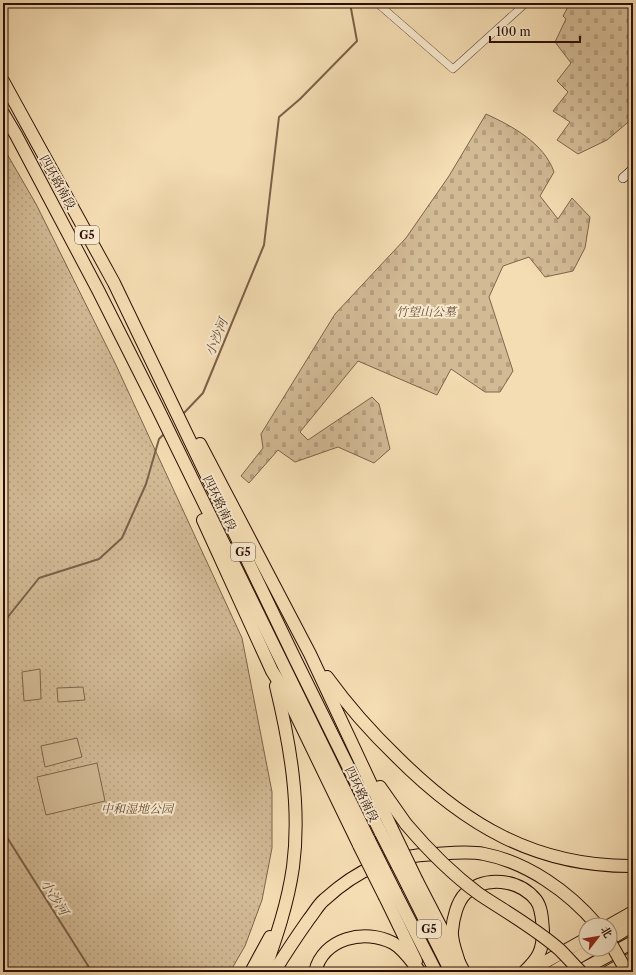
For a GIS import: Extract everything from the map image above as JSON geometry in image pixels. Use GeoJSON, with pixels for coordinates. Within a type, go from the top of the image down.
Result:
{"type":"FeatureCollection","features":[{"type":"Feature","properties":{"kind":"highway","name":"四环路南段"},"geometry":{"type":"LineString","coordinates":[[3,81],[114,283],[191,436],[304,677],[387,831],[458,969]]}},
{"type":"Feature","properties":{"kind":"highway","name":"四环路南段"},"geometry":{"type":"LineString","coordinates":[[3,113],[98,290],[177,456],[284,667],[285,689],[390,895],[436,972]]}},
{"type":"Feature","properties":{"kind":"highway"},"geometry":{"type":"LineString","coordinates":[[191,436],[310,654],[320,669],[367,728],[418,778],[455,808],[480,825],[512,841],[544,854],[581,862],[610,866],[633,866]]}},
{"type":"Feature","properties":{"kind":"highway"},"geometry":{"type":"LineString","coordinates":[[177,456],[272,671],[285,689],[294,774],[295,810],[293,865],[288,896],[264,972]]}},
{"type":"Feature","properties":{"kind":"highway"},"geometry":{"type":"LineString","coordinates":[[320,669],[345,726],[387,831]]}},
{"type":"Feature","properties":{"kind":"highway"},"geometry":{"type":"LineString","coordinates":[[345,726],[388,801],[422,843],[456,875],[479,893],[560,950],[579,972],[633,942]]}},
{"type":"Feature","properties":{"kind":"highway"},"geometry":{"type":"LineString","coordinates":[[274,972],[293,942],[323,901],[348,880],[377,864],[398,857],[454,853],[484,854],[518,865],[544,879],[567,895],[591,917]]}},
{"type":"Feature","properties":{"kind":"highway"},"geometry":{"type":"LineString","coordinates":[[251,972],[269,938],[293,865]]}},
{"type":"Feature","properties":{"kind":"highway"},"geometry":{"type":"LineString","coordinates":[[458,969],[452,932],[456,911],[465,894],[481,883],[497,881],[510,883],[524,889],[537,901],[542,917],[543,946],[535,962],[525,972]]}},
{"type":"Feature","properties":{"kind":"highway"},"geometry":{"type":"LineString","coordinates":[[390,895],[421,972]]}},
{"type":"Feature","properties":{"kind":"highway"},"geometry":{"type":"LineString","coordinates":[[618,921],[633,912]]}},
{"type":"Feature","properties":{"kind":"highway"},"geometry":{"type":"LineString","coordinates":[[618,935],[633,925]]}},
{"type":"Feature","properties":{"kind":"highway"},"geometry":{"type":"LineString","coordinates":[[315,972],[325,953],[331,948],[348,938],[359,936],[380,937],[395,944],[408,956],[421,972]]}},
{"type":"Feature","properties":{"kind":"highway"},"geometry":{"type":"LineString","coordinates":[[525,972],[578,943]]}},
{"type":"Feature","properties":{"kind":"highway"},"geometry":{"type":"LineString","coordinates":[[618,954],[628,972],[633,970]]}},
{"type":"Feature","properties":{"kind":"highway"},"geometry":{"type":"LineString","coordinates":[[553,972],[578,957]]}},
{"type":"Feature","properties":{"kind":"highway"},"geometry":{"type":"LineString","coordinates":[[608,972],[633,958]]}},
{"type":"Feature","properties":{"kind":"street"},"geometry":{"type":"LineString","coordinates":[[378,3],[453,69],[526,3]]}},
{"type":"Feature","properties":{"kind":"street"},"geometry":{"type":"LineString","coordinates":[[633,169],[623,178],[633,175]]}},
{"type":"Feature","properties":{"kind":"green space"},"geometry":{"type":"Polygon","coordinates":[[[570,3],[633,3],[633,118],[607,140],[578,154],[557,140],[570,122],[553,111],[568,92],[557,81],[571,63],[555,42],[566,19],[563,16],[570,3]]]}},
{"type":"Feature","properties":{"kind":"green space","name":"竹望山公墓"},"geometry":{"type":"Polygon","coordinates":[[[486,114],[516,130],[543,152],[554,172],[540,196],[558,219],[572,198],[590,217],[585,248],[573,271],[545,277],[529,257],[503,266],[489,297],[513,371],[500,392],[485,392],[451,369],[437,395],[358,361],[300,432],[308,440],[372,397],[379,404],[390,449],[374,463],[338,447],[295,462],[278,450],[249,483],[241,476],[263,448],[261,434],[335,314],[406,238],[449,176],[486,114]]]}},
{"type":"Feature","properties":{"kind":"green space","name":"中和湿地公园"},"geometry":{"type":"Polygon","coordinates":[[[3,147],[36,204],[115,363],[242,638],[272,792],[272,848],[262,900],[245,946],[230,972],[3,972],[3,147]]]}},
{"type":"Feature","properties":{"kind":"green space"},"geometry":{"type":"Polygon","coordinates":[[[40,669],[41,699],[24,701],[22,672],[40,669]]]}},
{"type":"Feature","properties":{"kind":"green space"},"geometry":{"type":"Polygon","coordinates":[[[83,687],[85,700],[58,702],[57,688],[83,687]]]}},
{"type":"Feature","properties":{"kind":"green space"},"geometry":{"type":"Polygon","coordinates":[[[77,738],[82,757],[45,767],[41,746],[77,738]]]}},
{"type":"Feature","properties":{"kind":"green space"},"geometry":{"type":"Polygon","coordinates":[[[97,763],[105,801],[46,815],[37,777],[97,763]]]}},
{"type":"Feature","properties":{"kind":"waterway","name":"小沙河"},"geometry":{"type":"LineString","coordinates":[[182,415],[203,393],[264,245],[279,117],[300,99],[357,41],[350,3]]}},
{"type":"Feature","properties":{"kind":"waterway","name":"小沙河"},"geometry":{"type":"LineString","coordinates":[[3,623],[39,578],[99,559],[122,538],[146,484],[159,439],[165,433]]}},
{"type":"Feature","properties":{"kind":"waterway","name":"小沙河"},"geometry":{"type":"LineString","coordinates":[[3,831],[92,972]]}}]}
